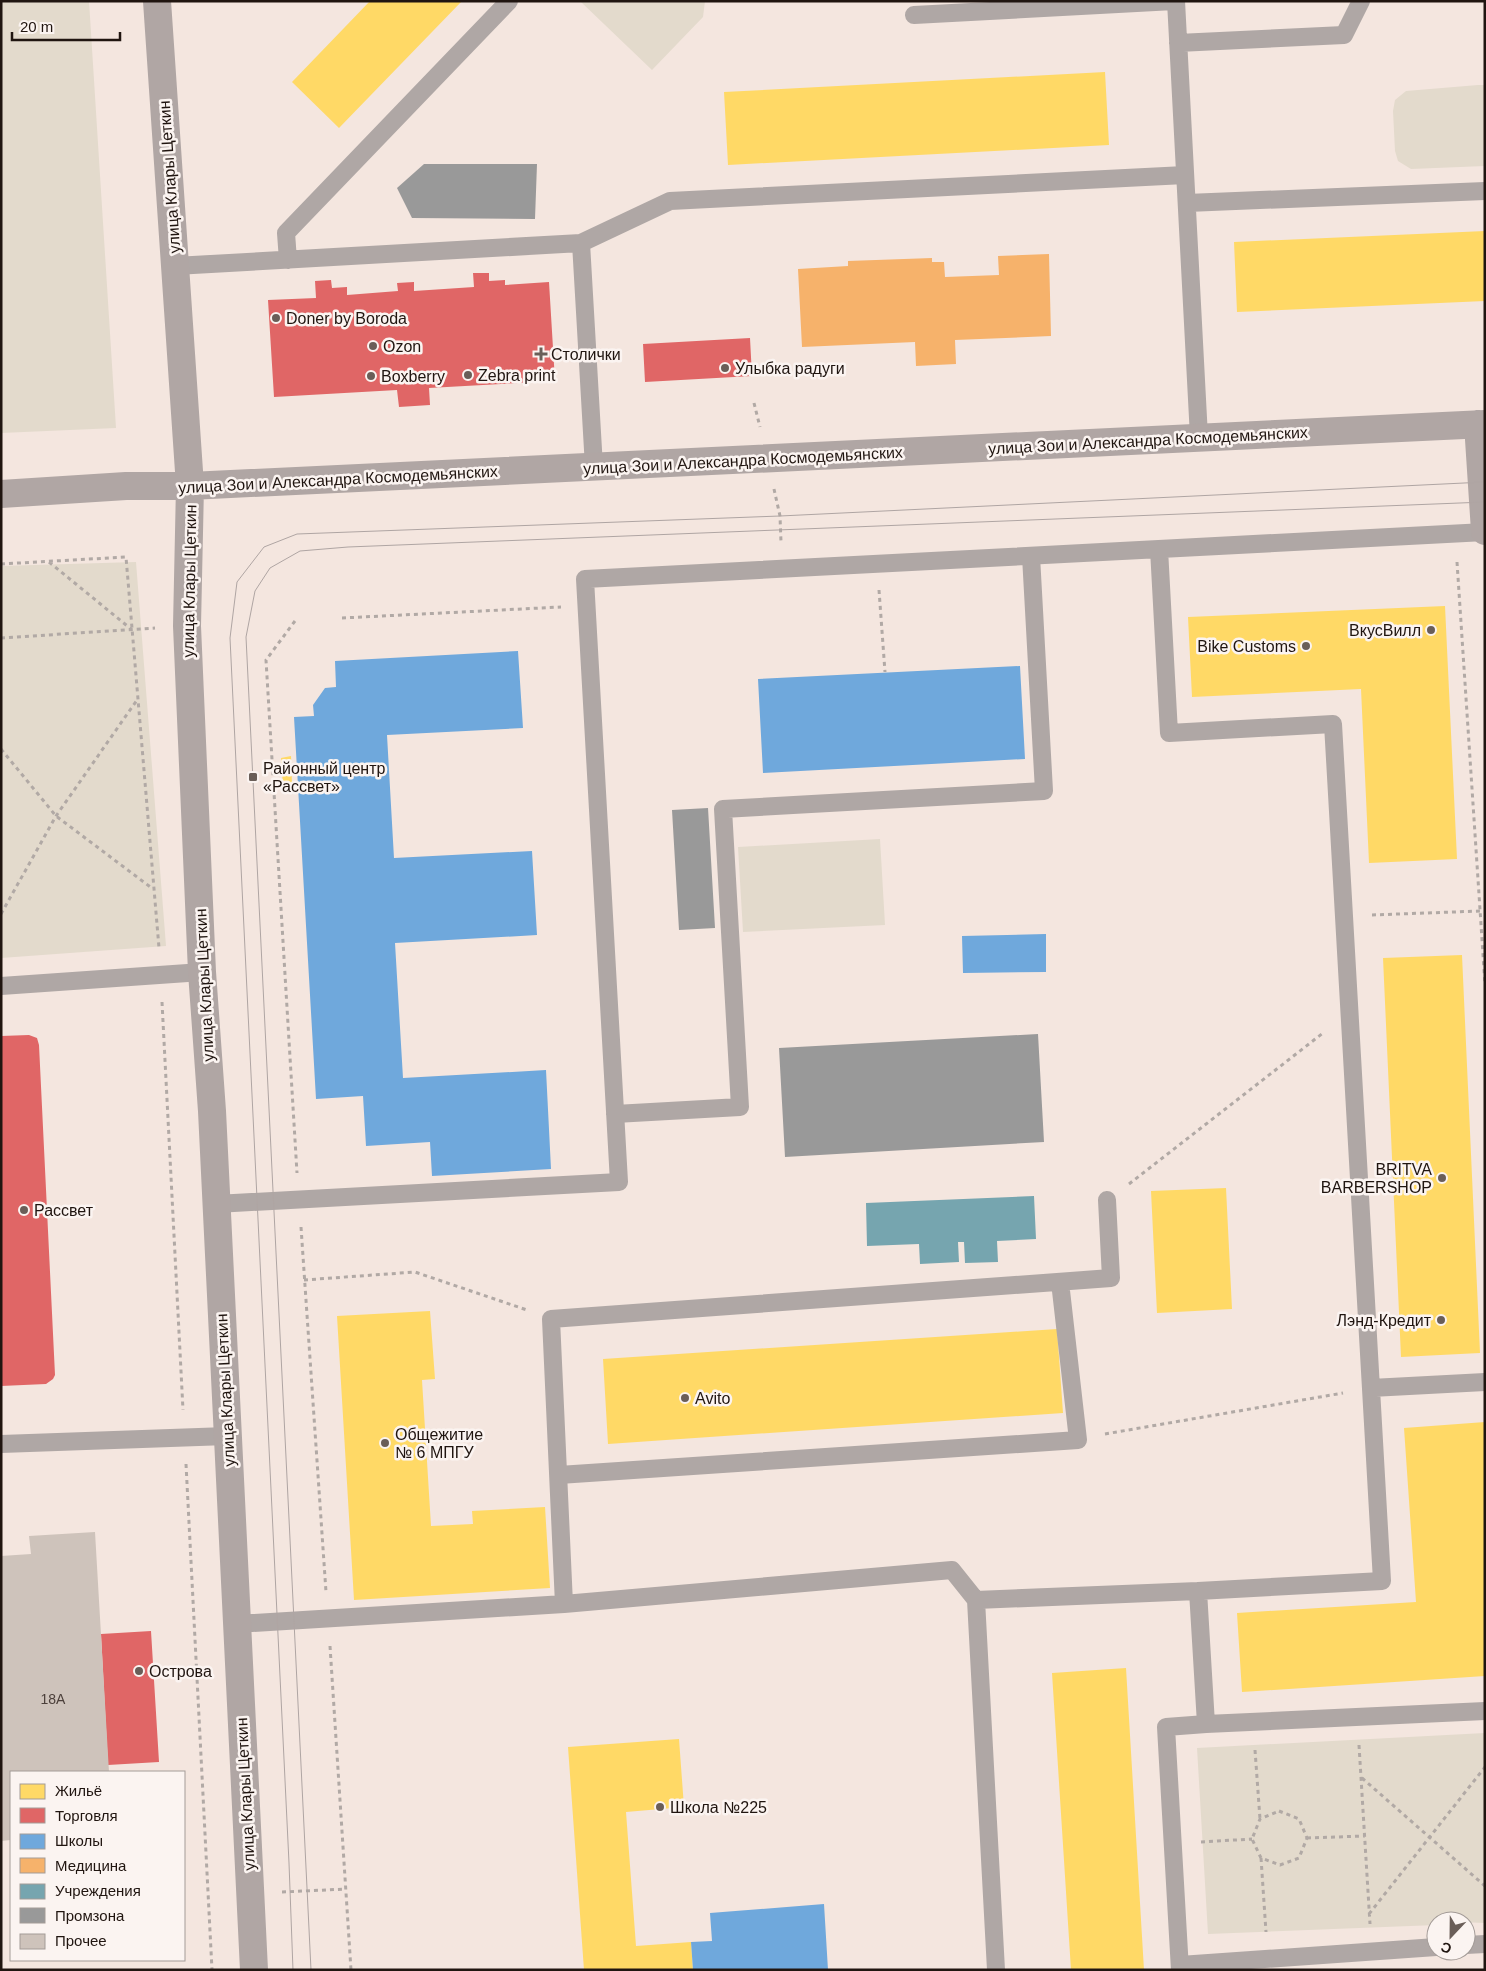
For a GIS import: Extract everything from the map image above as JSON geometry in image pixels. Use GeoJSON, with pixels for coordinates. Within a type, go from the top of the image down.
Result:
{"type":"FeatureCollection","features":[{"type":"Feature","properties":{"kind":"street","name":"улица Клары Цеткин"},"geometry":{"type":"LineString","coordinates":[[156,1],[190,486],[187,626],[202,972],[216,1204],[254,1970]]}},
{"type":"Feature","properties":{"kind":"street","name":"улица Зои и Александра Космодемьянских"},"geometry":{"type":"LineString","coordinates":[[1,494],[126,486],[190,486],[1481,424]]}},
{"type":"Feature","properties":{"kind":"street"},"geometry":{"type":"LineString","coordinates":[[1481,424],[1485,531]]}},
{"type":"Feature","properties":{"kind":"lane"},"geometry":{"type":"LineString","coordinates":[[288,260],[286,233],[509,1]]}},
{"type":"Feature","properties":{"kind":"lane"},"geometry":{"type":"LineString","coordinates":[[914,15],[1175,1],[1199,437]]}},
{"type":"Feature","properties":{"kind":"lane"},"geometry":{"type":"LineString","coordinates":[[1178,43],[1344,35],[1361,1]]}},
{"type":"Feature","properties":{"kind":"lane"},"geometry":{"type":"LineString","coordinates":[[175,266],[581,243],[670,201],[1185,175]]}},
{"type":"Feature","properties":{"kind":"lane"},"geometry":{"type":"LineString","coordinates":[[1187,203],[1485,191]]}},
{"type":"Feature","properties":{"kind":"lane"},"geometry":{"type":"LineString","coordinates":[[581,243],[594,467]]}},
{"type":"Feature","properties":{"kind":"lane"},"geometry":{"type":"LineString","coordinates":[[216,1204],[619,1182],[585,579],[1485,531]]}},
{"type":"Feature","properties":{"kind":"lane"},"geometry":{"type":"LineString","coordinates":[[976,1600],[1382,1581],[1333,724],[1169,733],[1159,549]]}},
{"type":"Feature","properties":{"kind":"lane"},"geometry":{"type":"LineString","coordinates":[[615,1114],[740,1107],[723,809],[1044,791],[1030,556]]}},
{"type":"Feature","properties":{"kind":"lane"},"geometry":{"type":"LineString","coordinates":[[1,986],[202,972]]}},
{"type":"Feature","properties":{"kind":"lane"},"geometry":{"type":"LineString","coordinates":[[564,1604],[551,1319],[1111,1278],[1108,1200]]}},
{"type":"Feature","properties":{"kind":"lane"},"geometry":{"type":"LineString","coordinates":[[559,1475],[1078,1440],[1060,1282]]}},
{"type":"Feature","properties":{"kind":"lane"},"geometry":{"type":"LineString","coordinates":[[1371,1388],[1485,1382]]}},
{"type":"Feature","properties":{"kind":"lane"},"geometry":{"type":"LineString","coordinates":[[1,1444],[227,1436]]}},
{"type":"Feature","properties":{"kind":"lane"},"geometry":{"type":"LineString","coordinates":[[236,1624],[564,1604],[952,1570],[976,1600],[996,1970]]}},
{"type":"Feature","properties":{"kind":"lane"},"geometry":{"type":"LineString","coordinates":[[1198,1591],[1206,1724]]}},
{"type":"Feature","properties":{"kind":"lane"},"geometry":{"type":"LineString","coordinates":[[1426,1948],[1268,1959],[1180,1968],[1166,1727],[1485,1711]]}},
{"type":"Feature","properties":{"kind":"path"},"geometry":{"type":"LineString","coordinates":[[1,564],[126,557],[161,974],[212,1970]]}},
{"type":"Feature","properties":{"kind":"path"},"geometry":{"type":"LineString","coordinates":[[1457,557],[1485,985]]}},
{"type":"Feature","properties":{"kind":"path"},"geometry":{"type":"LineString","coordinates":[[48,562],[132,630]]}},
{"type":"Feature","properties":{"kind":"path"},"geometry":{"type":"LineString","coordinates":[[879,590],[885,672]]}},
{"type":"Feature","properties":{"kind":"path"},"geometry":{"type":"LineString","coordinates":[[342,618],[586,606]]}},
{"type":"Feature","properties":{"kind":"path"},"geometry":{"type":"LineString","coordinates":[[295,621],[266,660],[304,1280],[350,1970]]}},
{"type":"Feature","properties":{"kind":"path"},"geometry":{"type":"LineString","coordinates":[[1,638],[160,628]]}},
{"type":"Feature","properties":{"kind":"path"},"geometry":{"type":"LineString","coordinates":[[1,914],[56,816],[138,699]]}},
{"type":"Feature","properties":{"kind":"path"},"geometry":{"type":"LineString","coordinates":[[1,749],[56,816],[154,889]]}},
{"type":"Feature","properties":{"kind":"path"},"geometry":{"type":"LineString","coordinates":[[1344,916],[1480,911]]}},
{"type":"Feature","properties":{"kind":"path"},"geometry":{"type":"LineString","coordinates":[[1108,1200],[1350,1012]]}},
{"type":"Feature","properties":{"kind":"path"},"geometry":{"type":"LineString","coordinates":[[304,1280],[415,1272],[551,1319]]}},
{"type":"Feature","properties":{"kind":"path"},"geometry":{"type":"LineString","coordinates":[[1078,1440],[1120,1431],[1371,1388]]}},
{"type":"Feature","properties":{"kind":"path"},"geometry":{"type":"LineString","coordinates":[[1358,1718],[1371,1952]]}},
{"type":"Feature","properties":{"kind":"path"},"geometry":{"type":"LineString","coordinates":[[1253,1722],[1260,1819],[1252,1839],[1260,1858],[1268,1959]]}},
{"type":"Feature","properties":{"kind":"path"},"geometry":{"type":"LineString","coordinates":[[1369,1914],[1485,1767]]}},
{"type":"Feature","properties":{"kind":"path"},"geometry":{"type":"LineString","coordinates":[[1361,1777],[1485,1886]]}},
{"type":"Feature","properties":{"kind":"path"},"geometry":{"type":"LineString","coordinates":[[1260,1819],[1279,1812],[1299,1819],[1307,1838],[1299,1858],[1280,1865],[1260,1858]]}},
{"type":"Feature","properties":{"kind":"path"},"geometry":{"type":"LineString","coordinates":[[1307,1838],[1365,1836]]}},
{"type":"Feature","properties":{"kind":"path"},"geometry":{"type":"LineString","coordinates":[[1173,1844],[1252,1839]]}},
{"type":"Feature","properties":{"kind":"shaded area"},"geometry":{"type":"Polygon","coordinates":[[[1,1],[89,1],[116,428],[1,433],[1,1]]]}},
{"type":"Feature","properties":{"kind":"shaded area"},"geometry":{"type":"Polygon","coordinates":[[[705,1],[703,17],[652,70],[581,2],[705,1]]]}},
{"type":"Feature","properties":{"kind":"shaded area"},"geometry":{"type":"Polygon","coordinates":[[[1485,85],[1485,166],[1411,169],[1398,161],[1395,151],[1393,111],[1395,100],[1406,91],[1485,85]]]}},
{"type":"Feature","properties":{"kind":"shaded area"},"geometry":{"type":"Polygon","coordinates":[[[136,562],[166,946],[1,958],[1,566],[136,562]]]}},
{"type":"Feature","properties":{"kind":"shaded area"},"geometry":{"type":"Polygon","coordinates":[[[880,839],[885,925],[743,932],[738,847],[880,839]]]}},
{"type":"Feature","properties":{"kind":"shaded area"},"geometry":{"type":"Polygon","coordinates":[[[1485,1733],[1485,1923],[1476,1923],[1476,1911],[1426,1911],[1426,1925],[1208,1934],[1197,1748],[1485,1733]]]}},
{"type":"Feature","properties":{"kind":"building: Жильё"},"geometry":{"type":"Polygon","coordinates":[[[370,1],[462,1],[339,128],[292,82],[370,1]]]}},
{"type":"Feature","properties":{"kind":"building: Жильё"},"geometry":{"type":"Polygon","coordinates":[[[1105,72],[1109,145],[728,165],[724,92],[1105,72]]]}},
{"type":"Feature","properties":{"kind":"building: Жильё"},"geometry":{"type":"Polygon","coordinates":[[[1485,231],[1485,301],[1237,312],[1234,242],[1485,231]]]}},
{"type":"Feature","properties":{"kind":"building: Жильё"},"geometry":{"type":"Polygon","coordinates":[[[1445,606],[1457,859],[1369,863],[1361,689],[1192,697],[1188,617],[1445,606]]]}},
{"type":"Feature","properties":{"kind":"building: Жильё"},"geometry":{"type":"Polygon","coordinates":[[[291,756],[292,786],[283,786],[281,758],[291,756]]]}},
{"type":"Feature","properties":{"kind":"building: Жильё"},"geometry":{"type":"Polygon","coordinates":[[[1462,955],[1480,1353],[1401,1357],[1383,958],[1462,955]]]}},
{"type":"Feature","properties":{"kind":"building: Жильё"},"geometry":{"type":"Polygon","coordinates":[[[1226,1188],[1232,1309],[1157,1313],[1151,1191],[1226,1188]]]}},
{"type":"Feature","properties":{"kind":"building: Жильё","name":"Общежитие № 6 МПГУ"},"geometry":{"type":"Polygon","coordinates":[[[430,1311],[435,1379],[422,1380],[431,1526],[473,1524],[472,1511],[545,1507],[550,1588],[354,1600],[337,1316],[430,1311]]]}},
{"type":"Feature","properties":{"kind":"building: Жильё"},"geometry":{"type":"Polygon","coordinates":[[[1057,1329],[1063,1413],[608,1444],[603,1359],[1057,1329]]]}},
{"type":"Feature","properties":{"kind":"building: Жильё"},"geometry":{"type":"Polygon","coordinates":[[[1485,1422],[1485,1676],[1242,1692],[1237,1613],[1416,1602],[1404,1428],[1485,1422]]]}},
{"type":"Feature","properties":{"kind":"building: Жильё"},"geometry":{"type":"Polygon","coordinates":[[[1126,1668],[1144,1970],[1071,1970],[1052,1673],[1126,1668]]]}},
{"type":"Feature","properties":{"kind":"building: Жильё"},"geometry":{"type":"Polygon","coordinates":[[[679,1739],[684,1807],[626,1812],[636,1946],[691,1942],[693,1970],[584,1970],[568,1747],[679,1739]]]}},
{"type":"Feature","properties":{"kind":"building: Торговля"},"geometry":{"type":"Polygon","coordinates":[[[473,273],[489,273],[489,281],[505,280],[505,285],[549,282],[555,381],[429,388],[430,405],[399,407],[397,390],[274,397],[268,300],[316,298],[315,281],[331,280],[332,288],[347,287],[347,295],[398,291],[397,283],[414,282],[414,291],[474,287],[473,273]]]}},
{"type":"Feature","properties":{"kind":"building: Торговля"},"geometry":{"type":"Polygon","coordinates":[[[750,338],[752,376],[645,382],[643,344],[750,338]]]}},
{"type":"Feature","properties":{"kind":"building: Торговля","name":"Рассвет"},"geometry":{"type":"Polygon","coordinates":[[[29,1035],[37,1038],[39,1045],[55,1375],[46,1384],[1,1386],[1,1036],[29,1035]]]}},
{"type":"Feature","properties":{"kind":"building: Торговля"},"geometry":{"type":"Polygon","coordinates":[[[151,1631],[159,1762],[108,1765],[101,1634],[151,1631]]]}},
{"type":"Feature","properties":{"kind":"building: Школы"},"geometry":{"type":"Polygon","coordinates":[[[518,651],[523,728],[387,735],[394,858],[532,851],[537,935],[395,943],[403,1078],[546,1070],[551,1169],[432,1176],[430,1142],[366,1146],[363,1096],[316,1099],[294,717],[314,716],[313,705],[325,688],[336,687],[335,661],[518,651]]]}},
{"type":"Feature","properties":{"kind":"building: Школы"},"geometry":{"type":"Polygon","coordinates":[[[1020,666],[1025,759],[763,773],[758,679],[1020,666]]]}},
{"type":"Feature","properties":{"kind":"building: Школы"},"geometry":{"type":"Polygon","coordinates":[[[1046,934],[1046,972],[963,973],[962,936],[1046,934]]]}},
{"type":"Feature","properties":{"kind":"building: Школы"},"geometry":{"type":"Polygon","coordinates":[[[824,1904],[828,1970],[693,1970],[691,1942],[712,1941],[710,1913],[824,1904]]]}},
{"type":"Feature","properties":{"kind":"building: Медицина"},"geometry":{"type":"Polygon","coordinates":[[[1049,254],[1051,336],[955,340],[956,364],[916,366],[915,342],[802,347],[798,269],[848,266],[848,261],[932,258],[932,262],[944,262],[945,277],[999,275],[998,256],[1049,254]]]}},
{"type":"Feature","properties":{"kind":"building: Учреждения"},"geometry":{"type":"Polygon","coordinates":[[[1034,1196],[1036,1239],[997,1241],[998,1262],[965,1263],[964,1242],[958,1242],[959,1262],[920,1264],[919,1244],[867,1246],[866,1203],[1034,1196]]]}},
{"type":"Feature","properties":{"kind":"building: Промзона"},"geometry":{"type":"Polygon","coordinates":[[[424,164],[537,164],[535,219],[412,218],[397,188],[424,164]]]}},
{"type":"Feature","properties":{"kind":"building: Промзона"},"geometry":{"type":"Polygon","coordinates":[[[708,808],[715,928],[679,930],[672,810],[708,808]]]}},
{"type":"Feature","properties":{"kind":"building: Промзона"},"geometry":{"type":"Polygon","coordinates":[[[1038,1034],[1044,1142],[785,1157],[779,1048],[1038,1034]]]}},
{"type":"Feature","properties":{"kind":"building: Прочее"},"geometry":{"type":"Polygon","coordinates":[[[95,1532],[109,1771],[10,1771],[10,1840],[1,1841],[1,1556],[31,1554],[29,1536],[95,1532]]]}},
{"type":"Feature","properties":{"kind":"tram line"},"geometry":{"type":"LineString","coordinates":[[293,1970],[230,638],[237,582],[264,547],[297,534],[780,516],[1485,482]]}},
{"type":"Feature","properties":{"kind":"tram line"},"geometry":{"type":"LineString","coordinates":[[311,1970],[246,637],[255,591],[270,568],[300,551],[348,547],[1485,502]]}},
{"type":"Feature","properties":{"kind":"place","name":"Doner by Boroda"},"geometry":{"type":"Point","coordinates":[276,318]}},
{"type":"Feature","properties":{"kind":"place","name":"Ozon"},"geometry":{"type":"Point","coordinates":[373,346]}},
{"type":"Feature","properties":{"kind":"place","name":"Столички"},"geometry":{"type":"Point","coordinates":[541,354]}},
{"type":"Feature","properties":{"kind":"place","name":"Улыбка радуги"},"geometry":{"type":"Point","coordinates":[725,368]}},
{"type":"Feature","properties":{"kind":"place","name":"Zebra print"},"geometry":{"type":"Point","coordinates":[468,375]}},
{"type":"Feature","properties":{"kind":"place","name":"Boxberry"},"geometry":{"type":"Point","coordinates":[371,376]}},
{"type":"Feature","properties":{"kind":"place","name":"ВкусВилл"},"geometry":{"type":"Point","coordinates":[1431,630]}},
{"type":"Feature","properties":{"kind":"place","name":"Bike Customs"},"geometry":{"type":"Point","coordinates":[1306,646]}},
{"type":"Feature","properties":{"kind":"place","name":"Районный центр «Рассвет»"},"geometry":{"type":"Point","coordinates":[253,777]}},
{"type":"Feature","properties":{"kind":"place","name":"BRITVA BARBERSHOP"},"geometry":{"type":"Point","coordinates":[1442,1178]}},
{"type":"Feature","properties":{"kind":"place","name":"Рассвет"},"geometry":{"type":"Point","coordinates":[24,1210]}},
{"type":"Feature","properties":{"kind":"place","name":"Лэнд-Кредит"},"geometry":{"type":"Point","coordinates":[1441,1320]}},
{"type":"Feature","properties":{"kind":"place","name":"Avito"},"geometry":{"type":"Point","coordinates":[685,1398]}},
{"type":"Feature","properties":{"kind":"place","name":"Общежитие № 6 МПГУ"},"geometry":{"type":"Point","coordinates":[385,1443]}},
{"type":"Feature","properties":{"kind":"place","name":"Острова"},"geometry":{"type":"Point","coordinates":[139,1671]}},
{"type":"Feature","properties":{"kind":"place","name":"Школа №225"},"geometry":{"type":"Point","coordinates":[660,1807]}}]}
